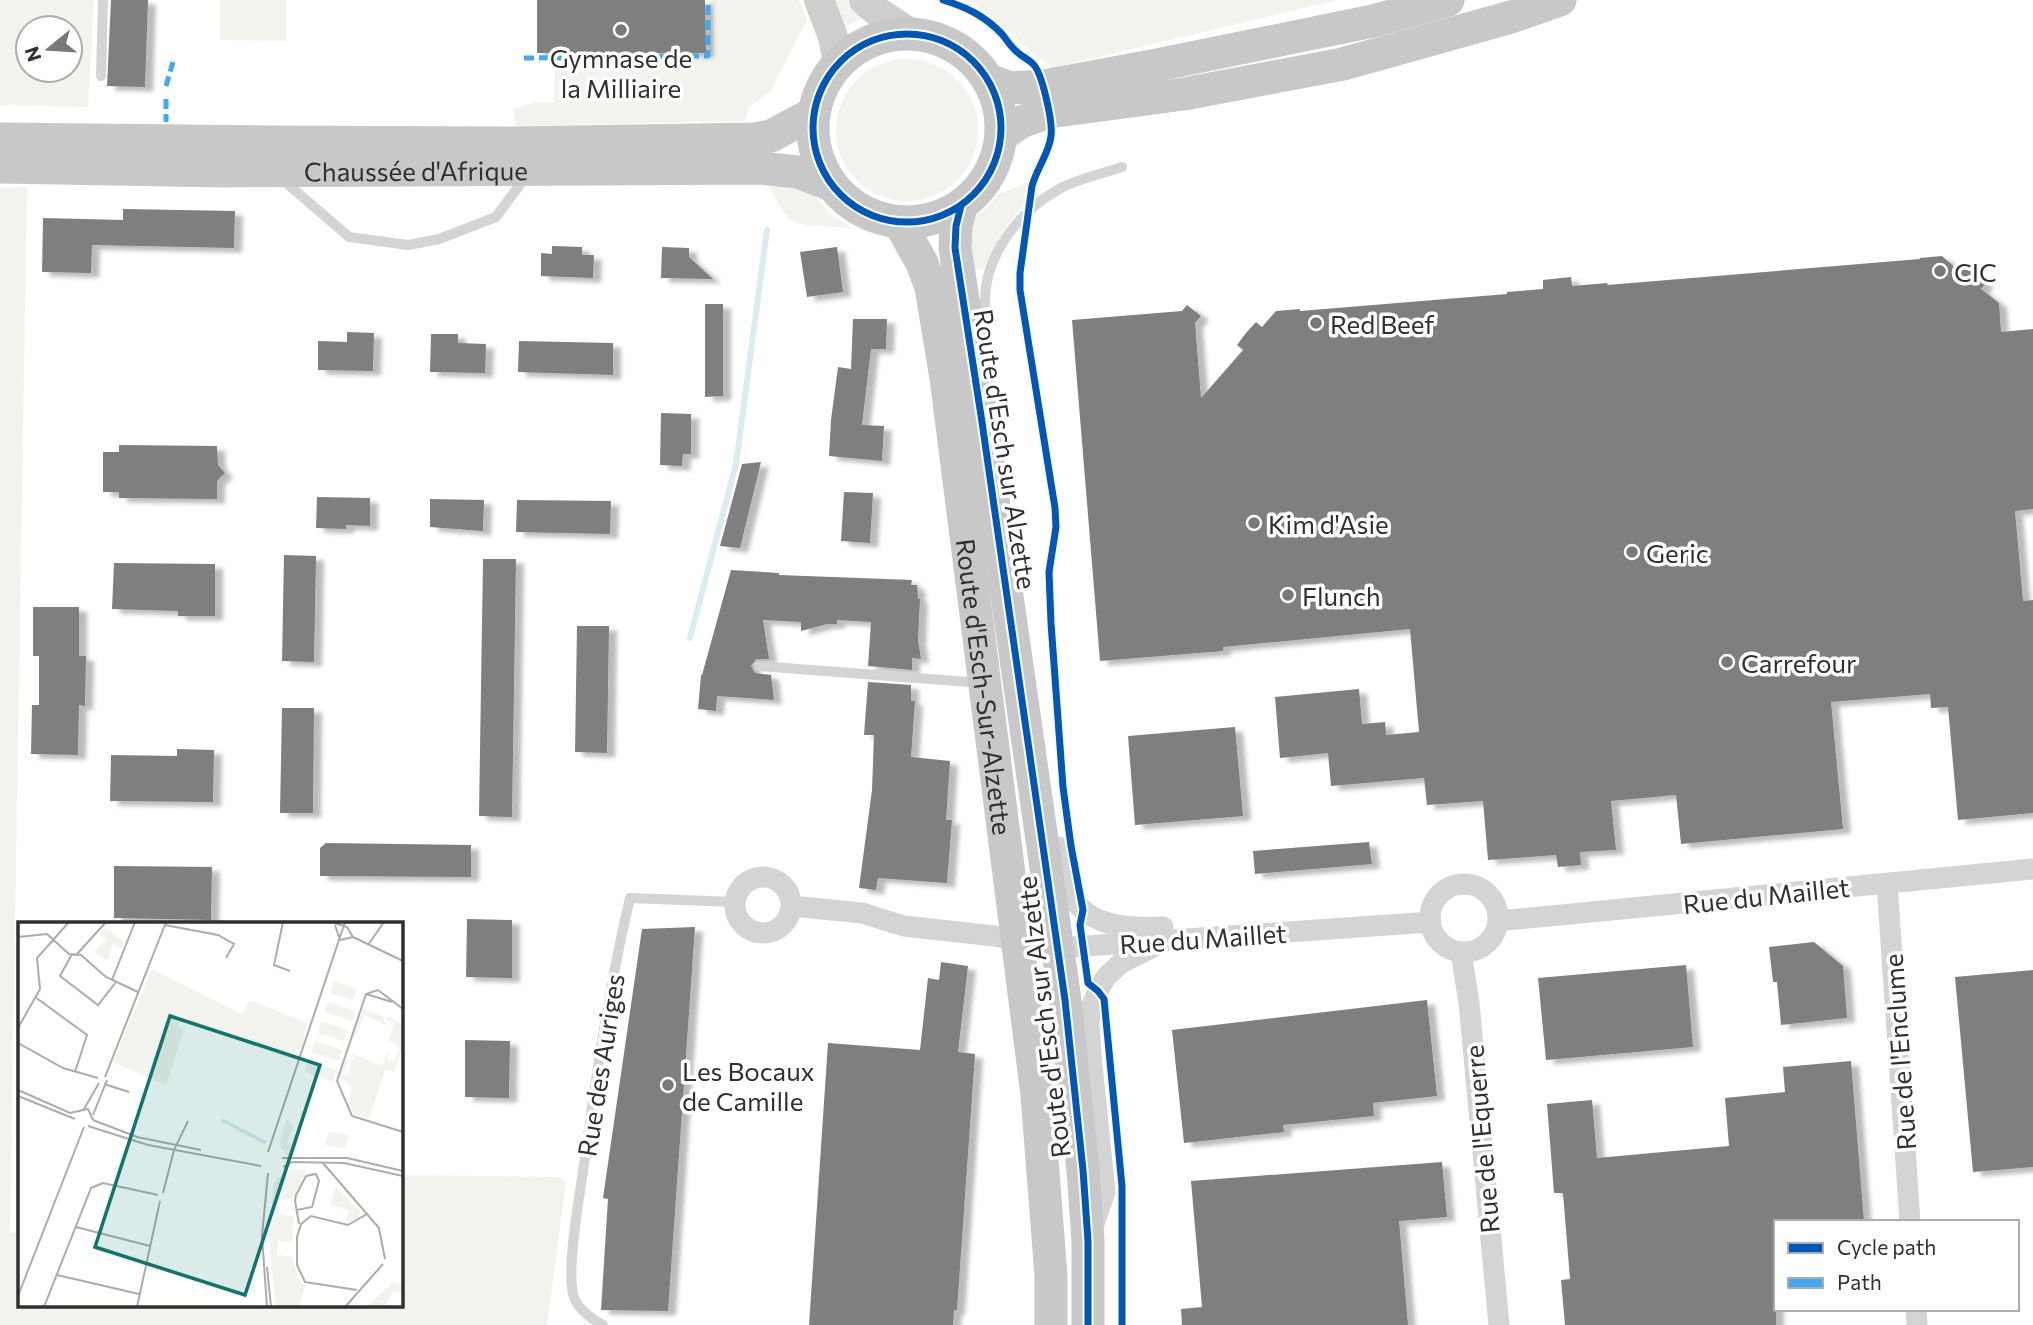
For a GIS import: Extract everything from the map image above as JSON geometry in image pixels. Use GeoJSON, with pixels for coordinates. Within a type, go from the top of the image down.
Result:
{"type":"FeatureCollection","features":[{"type":"Feature","properties":{"kind":"main road"},"geometry":{"type":"LineString","coordinates":[[819,0],[833,37],[838,63]]}},
{"type":"Feature","properties":{"kind":"main road"},"geometry":{"type":"LineString","coordinates":[[864,0],[910,33]]}},
{"type":"Feature","properties":{"kind":"main road"},"geometry":{"type":"LineString","coordinates":[[989,80],[1010,88],[1044,86],[1373,21],[1448,0]]}},
{"type":"Feature","properties":{"kind":"main road"},"geometry":{"type":"LineString","coordinates":[[1002,135],[1021,122],[1049,112],[1184,94],[1343,64],[1511,17],[1560,0]]}},
{"type":"Feature","properties":{"kind":"main road"},"geometry":{"type":"LineString","coordinates":[[910,33],[933,37],[956,47],[974,61],[989,80],[997,98],[1002,135],[988,178],[978,190],[961,206],[931,220],[915,223],[880,219],[845,199],[822,169],[813,132],[819,93],[838,63],[866,43],[895,34],[910,33]]}},
{"type":"Feature","properties":{"kind":"main road","name":"Chaussée d'Afrique"},"geometry":{"type":"LineString","coordinates":[[0,139],[487,143],[754,139],[771,136],[814,113]]}},
{"type":"Feature","properties":{"kind":"main road","name":"Chaussée d'Afrique"},"geometry":{"type":"LineString","coordinates":[[0,167],[273,171],[760,168],[798,172],[832,185]]}},
{"type":"Feature","properties":{"kind":"main road","name":"Route d'Esch sur Alzette"},"geometry":{"type":"LineString","coordinates":[[961,206],[954,248],[982,422],[1058,948],[1082,1157],[1088,1241],[1088,1325]]}},
{"type":"Feature","properties":{"kind":"main road","name":"Route d'Esch-Sur-Alzette"},"geometry":{"type":"LineString","coordinates":[[899,222],[922,263],[931,287],[939,325],[1042,1148],[1051,1276],[1051,1325]]}},
{"type":"Feature","properties":{"kind":"street"},"geometry":{"type":"LineString","coordinates":[[1024,712],[1053,807],[1066,884],[1083,910],[1105,923],[1121,927],[1184,926],[1234,935]]}},
{"type":"Feature","properties":{"kind":"street","name":"Rue du Maillet"},"geometry":{"type":"LineString","coordinates":[[1498,921],[2033,869]]}},
{"type":"Feature","properties":{"kind":"street"},"geometry":{"type":"LineString","coordinates":[[769,877],[785,888],[791,906],[787,921],[772,932],[763,933],[745,927],[735,911],[735,902],[737,893],[751,879],[769,877]]}},
{"type":"Feature","properties":{"kind":"street","name":"Rue de l'Enclume"},"geometry":{"type":"LineString","coordinates":[[1887,883],[1910,1220]]}},
{"type":"Feature","properties":{"kind":"street"},"geometry":{"type":"LineString","coordinates":[[1464,884],[1481,889],[1489,895],[1494,902],[1498,921],[1496,931],[1482,947],[1461,952],[1441,943],[1434,933],[1431,912],[1440,895],[1447,889],[1464,884]]}},
{"type":"Feature","properties":{"kind":"street"},"geometry":{"type":"LineString","coordinates":[[791,906],[862,913],[904,926],[1018,940]]}},
{"type":"Feature","properties":{"kind":"street","name":"Rue du Maillet"},"geometry":{"type":"LineString","coordinates":[[1018,940],[1058,948],[1431,922]]}},
{"type":"Feature","properties":{"kind":"street"},"geometry":{"type":"LineString","coordinates":[[1088,1241],[1105,1192],[1092,1065],[1091,1007],[1106,977],[1121,963],[1166,940]]}},
{"type":"Feature","properties":{"kind":"street","name":"Rue de l'Equerre"},"geometry":{"type":"LineString","coordinates":[[1461,952],[1469,1003],[1499,1325]]}},
{"type":"Feature","properties":{"kind":"lane"},"geometry":{"type":"LineString","coordinates":[[101,76],[103,0]]}},
{"type":"Feature","properties":{"kind":"lane"},"geometry":{"type":"LineString","coordinates":[[982,422],[992,374],[986,328],[986,286],[1001,246],[1018,222],[1058,189],[1074,181],[1122,167]]}},
{"type":"Feature","properties":{"kind":"lane"},"geometry":{"type":"LineString","coordinates":[[273,171],[349,237],[408,245],[439,239],[496,217],[532,169]]}},
{"type":"Feature","properties":{"kind":"lane"},"geometry":{"type":"LineString","coordinates":[[759,666],[985,683]]}},
{"type":"Feature","properties":{"kind":"lane","name":"Rue des Auriges"},"geometry":{"type":"LineString","coordinates":[[603,1325],[593,1320],[575,1300],[571,1274],[588,1132],[630,898],[735,902]]}},
{"type":"Feature","properties":{"kind":"shaded area"},"geometry":{"type":"Polygon","coordinates":[[[0,0],[94,0],[88,107],[0,105],[0,0]]]}},
{"type":"Feature","properties":{"kind":"shaded area"},"geometry":{"type":"Polygon","coordinates":[[[220,0],[286,0],[286,41],[220,40],[220,0]]]}},
{"type":"Feature","properties":{"kind":"shaded area"},"geometry":{"type":"Polygon","coordinates":[[[710,0],[799,0],[807,20],[770,92],[749,107],[745,121],[516,126],[513,109],[537,102],[554,102],[555,60],[710,59],[710,0]]]}},
{"type":"Feature","properties":{"kind":"shaded area"},"geometry":{"type":"Polygon","coordinates":[[[832,0],[848,0],[862,18],[841,29],[832,0]]]}},
{"type":"Feature","properties":{"kind":"shaded area"},"geometry":{"type":"Polygon","coordinates":[[[969,0],[1337,0],[1052,68],[969,0]]]}},
{"type":"Feature","properties":{"kind":"shaded area"},"geometry":{"type":"Polygon","coordinates":[[[907,59],[934,65],[957,80],[972,103],[978,130],[972,157],[957,180],[934,195],[907,201],[880,195],[857,180],[842,157],[836,130],[842,103],[857,80],[880,65],[907,59]]]}},
{"type":"Feature","properties":{"kind":"shaded area"},"geometry":{"type":"Polygon","coordinates":[[[768,181],[812,192],[829,213],[852,228],[796,223],[775,198],[768,181]]]}},
{"type":"Feature","properties":{"kind":"shaded area"},"geometry":{"type":"Polygon","coordinates":[[[1027,183],[1023,206],[1004,229],[984,268],[969,271],[971,220],[988,207],[998,194],[1027,183]]]}},
{"type":"Feature","properties":{"kind":"shaded area"},"geometry":{"type":"Polygon","coordinates":[[[27,187],[10,1232],[18,1233],[18,1308],[402,1308],[402,1175],[560,1177],[566,1183],[547,1325],[0,1325],[0,188],[27,187]]]}},
{"type":"Feature","properties":{"kind":"building"},"geometry":{"type":"Polygon","coordinates":[[[111,0],[148,0],[145,87],[107,86],[111,0]]]}},
{"type":"Feature","properties":{"kind":"building","name":"Gymnase de la Milliaire"},"geometry":{"type":"Polygon","coordinates":[[[537,0],[705,0],[706,53],[537,53],[537,0]]]}},
{"type":"Feature","properties":{"kind":"building"},"geometry":{"type":"Polygon","coordinates":[[[123,209],[235,211],[234,248],[92,245],[91,273],[42,272],[43,218],[123,220],[123,209]]]}},
{"type":"Feature","properties":{"kind":"building"},"geometry":{"type":"Polygon","coordinates":[[[552,246],[582,247],[582,255],[594,255],[593,278],[541,276],[541,253],[552,254],[552,246]]]}},
{"type":"Feature","properties":{"kind":"building"},"geometry":{"type":"Polygon","coordinates":[[[662,247],[689,248],[689,257],[713,279],[661,278],[662,247]]]}},
{"type":"Feature","properties":{"kind":"building"},"geometry":{"type":"Polygon","coordinates":[[[837,247],[843,292],[807,297],[800,252],[837,247]]]}},
{"type":"Feature","properties":{"kind":"building","name":"Geric"},"geometry":{"type":"Polygon","coordinates":[[[1942,256],[1959,271],[1963,264],[1986,283],[1981,289],[1999,303],[2001,332],[2033,329],[2033,509],[2015,511],[2023,601],[2033,600],[2033,813],[1958,820],[1948,707],[1931,708],[1930,694],[1831,702],[1843,829],[1681,844],[1676,795],[1611,801],[1616,850],[1580,852],[1581,865],[1558,867],[1556,855],[1488,860],[1483,801],[1427,805],[1424,778],[1331,786],[1328,753],[1280,758],[1275,697],[1359,689],[1362,724],[1385,722],[1386,735],[1419,732],[1410,629],[1223,647],[1223,651],[1100,661],[1072,320],[1182,311],[1187,305],[1201,316],[1195,323],[1201,398],[1243,350],[1237,345],[1246,333],[1256,322],[1262,327],[1276,311],[1507,294],[1543,289],[1543,280],[1571,277],[1572,286],[1608,283],[1607,285],[1942,256]]]}},
{"type":"Feature","properties":{"kind":"building"},"geometry":{"type":"Polygon","coordinates":[[[705,304],[723,304],[723,396],[705,397],[705,304]]]}},
{"type":"Feature","properties":{"kind":"building"},"geometry":{"type":"Polygon","coordinates":[[[853,319],[887,319],[886,349],[871,349],[862,425],[884,426],[882,461],[829,456],[838,367],[851,369],[853,319]]]}},
{"type":"Feature","properties":{"kind":"building"},"geometry":{"type":"Polygon","coordinates":[[[347,332],[374,333],[373,371],[318,370],[318,341],[347,342],[347,332]]]}},
{"type":"Feature","properties":{"kind":"building"},"geometry":{"type":"Polygon","coordinates":[[[431,334],[458,334],[458,343],[486,344],[485,373],[430,372],[431,334]]]}},
{"type":"Feature","properties":{"kind":"building"},"geometry":{"type":"Polygon","coordinates":[[[519,341],[613,343],[613,375],[518,372],[519,341]]]}},
{"type":"Feature","properties":{"kind":"building"},"geometry":{"type":"Polygon","coordinates":[[[661,413],[691,414],[691,454],[683,454],[682,466],[660,465],[661,413]]]}},
{"type":"Feature","properties":{"kind":"building"},"geometry":{"type":"Polygon","coordinates":[[[119,445],[217,446],[218,465],[225,473],[217,481],[217,499],[119,498],[119,492],[103,492],[103,452],[119,452],[119,445]]]}},
{"type":"Feature","properties":{"kind":"building"},"geometry":{"type":"Polygon","coordinates":[[[761,462],[740,548],[720,546],[742,464],[761,462]]]}},
{"type":"Feature","properties":{"kind":"building"},"geometry":{"type":"Polygon","coordinates":[[[844,492],[873,493],[870,543],[841,541],[844,492]]]}},
{"type":"Feature","properties":{"kind":"building"},"geometry":{"type":"Polygon","coordinates":[[[317,497],[370,498],[370,526],[346,525],[346,529],[316,528],[317,497]]]}},
{"type":"Feature","properties":{"kind":"building"},"geometry":{"type":"Polygon","coordinates":[[[430,499],[484,500],[483,531],[430,527],[430,499]]]}},
{"type":"Feature","properties":{"kind":"building"},"geometry":{"type":"Polygon","coordinates":[[[517,500],[611,501],[610,534],[516,532],[517,500]]]}},
{"type":"Feature","properties":{"kind":"building"},"geometry":{"type":"Polygon","coordinates":[[[284,555],[316,556],[314,662],[282,661],[284,555]]]}},
{"type":"Feature","properties":{"kind":"building"},"geometry":{"type":"Polygon","coordinates":[[[483,559],[516,559],[512,817],[479,816],[483,559]]]}},
{"type":"Feature","properties":{"kind":"building"},"geometry":{"type":"Polygon","coordinates":[[[114,563],[215,564],[215,616],[178,616],[178,611],[112,609],[114,563]]]}},
{"type":"Feature","properties":{"kind":"building"},"geometry":{"type":"Polygon","coordinates":[[[731,570],[779,575],[912,580],[911,585],[917,585],[920,599],[918,640],[921,659],[912,658],[912,670],[868,666],[871,622],[837,620],[837,624],[801,631],[801,622],[763,620],[769,659],[756,659],[751,666],[755,673],[771,675],[774,700],[717,696],[716,711],[698,709],[701,675],[731,570]]]}},
{"type":"Feature","properties":{"kind":"building"},"geometry":{"type":"Polygon","coordinates":[[[33,607],[79,607],[79,656],[86,656],[85,706],[79,705],[78,755],[31,754],[32,705],[39,705],[39,656],[33,656],[33,607]]]}},
{"type":"Feature","properties":{"kind":"building"},"geometry":{"type":"Polygon","coordinates":[[[577,626],[609,626],[607,753],[575,752],[577,626]]]}},
{"type":"Feature","properties":{"kind":"building"},"geometry":{"type":"Polygon","coordinates":[[[868,682],[911,685],[911,701],[915,701],[911,757],[950,761],[946,820],[952,820],[947,883],[878,878],[876,890],[859,888],[872,790],[874,735],[864,735],[868,682]]]}},
{"type":"Feature","properties":{"kind":"building"},"geometry":{"type":"Polygon","coordinates":[[[282,708],[314,708],[313,813],[280,813],[282,708]]]}},
{"type":"Feature","properties":{"kind":"building"},"geometry":{"type":"Polygon","coordinates":[[[1235,727],[1243,816],[1135,825],[1128,736],[1235,727]]]}},
{"type":"Feature","properties":{"kind":"building"},"geometry":{"type":"Polygon","coordinates":[[[177,749],[214,750],[213,802],[110,801],[111,755],[177,756],[177,749]]]}},
{"type":"Feature","properties":{"kind":"building"},"geometry":{"type":"Polygon","coordinates":[[[1369,842],[1372,864],[1255,874],[1253,851],[1369,842]]]}},
{"type":"Feature","properties":{"kind":"building"},"geometry":{"type":"Polygon","coordinates":[[[326,843],[471,845],[471,877],[320,876],[320,848],[326,843]]]}},
{"type":"Feature","properties":{"kind":"building"},"geometry":{"type":"Polygon","coordinates":[[[114,866],[212,867],[211,920],[114,918],[114,866]]]}},
{"type":"Feature","properties":{"kind":"building"},"geometry":{"type":"Polygon","coordinates":[[[467,919],[512,920],[512,978],[466,977],[467,919]]]}},
{"type":"Feature","properties":{"kind":"building"},"geometry":{"type":"Polygon","coordinates":[[[695,927],[668,1311],[601,1310],[608,1199],[603,1198],[642,929],[695,927]]]}},
{"type":"Feature","properties":{"kind":"building"},"geometry":{"type":"Polygon","coordinates":[[[1814,942],[1843,966],[1847,1018],[1781,1025],[1777,982],[1773,982],[1769,947],[1814,942]]]}},
{"type":"Feature","properties":{"kind":"building"},"geometry":{"type":"Polygon","coordinates":[[[941,962],[968,966],[958,1052],[975,1054],[957,1310],[954,1310],[953,1325],[809,1325],[828,1043],[920,1050],[928,978],[939,980],[941,962]]]}},
{"type":"Feature","properties":{"kind":"building"},"geometry":{"type":"Polygon","coordinates":[[[1686,965],[1693,1047],[1546,1060],[1538,978],[1686,965]]]}},
{"type":"Feature","properties":{"kind":"building"},"geometry":{"type":"Polygon","coordinates":[[[2033,970],[2033,1167],[1973,1172],[1955,977],[2033,970]]]}},
{"type":"Feature","properties":{"kind":"building"},"geometry":{"type":"Polygon","coordinates":[[[1427,1000],[1437,1096],[1373,1103],[1374,1116],[1283,1125],[1284,1132],[1184,1143],[1172,1030],[1427,1000]]]}},
{"type":"Feature","properties":{"kind":"building"},"geometry":{"type":"Polygon","coordinates":[[[465,1040],[510,1041],[509,1098],[465,1097],[465,1040]]]}},
{"type":"Feature","properties":{"kind":"building"},"geometry":{"type":"Polygon","coordinates":[[[1851,1061],[1864,1220],[1774,1220],[1776,1325],[1565,1325],[1561,1280],[1570,1279],[1563,1193],[1554,1193],[1547,1104],[1592,1100],[1597,1158],[1729,1146],[1725,1098],[1785,1092],[1783,1067],[1851,1061]]]}},
{"type":"Feature","properties":{"kind":"building"},"geometry":{"type":"Polygon","coordinates":[[[1442,1162],[1447,1217],[1399,1221],[1408,1325],[1182,1325],[1181,1309],[1202,1307],[1191,1181],[1442,1162]]]}},
{"type":"Feature","properties":{"kind":"waterway"},"geometry":{"type":"LineString","coordinates":[[690,638],[736,464],[767,230]]}},
{"type":"Feature","properties":{"kind":"marked path"},"geometry":{"type":"LineString","coordinates":[[524,58],[708,56],[708,0]]}},
{"type":"Feature","properties":{"kind":"marked path"},"geometry":{"type":"LineString","coordinates":[[166,86],[173,62]]}},
{"type":"Feature","properties":{"kind":"marked path"},"geometry":{"type":"LineString","coordinates":[[166,99],[166,122]]}},
{"type":"Feature","properties":{"kind":"cycle path"},"geometry":{"type":"LineString","coordinates":[[943,0],[982,17],[1033,64],[1043,87],[1050,120],[1050,142],[1032,186],[1020,290],[1055,508],[1056,527],[1049,572],[1063,787],[1083,910],[1080,925],[1088,983],[1104,999],[1122,1186],[1122,1325]]}},
{"type":"Feature","properties":{"kind":"cycle path"},"geometry":{"type":"LineString","coordinates":[[907,34],[925,35],[943,41],[974,61],[994,92],[1000,110],[1001,128],[1000,146],[994,164],[974,195],[943,215],[925,221],[907,222],[889,221],[871,215],[840,195],[820,164],[814,146],[813,128],[814,110],[820,92],[840,61],[871,41],[889,35],[907,34]]}},
{"type":"Feature","properties":{"kind":"cycle path"},"geometry":{"type":"LineString","coordinates":[[961,206],[956,226],[955,248],[1065,1000],[1083,1170],[1088,1241],[1088,1325]]}},
{"type":"Feature","properties":{"kind":"place","name":"Gymnase de la Milliaire"},"geometry":{"type":"Point","coordinates":[621,30]}},
{"type":"Feature","properties":{"kind":"place","name":"CIC"},"geometry":{"type":"Point","coordinates":[1940,271]}},
{"type":"Feature","properties":{"kind":"place","name":"Red Beef"},"geometry":{"type":"Point","coordinates":[1316,323]}},
{"type":"Feature","properties":{"kind":"place","name":"Kim d'Asie"},"geometry":{"type":"Point","coordinates":[1254,523]}},
{"type":"Feature","properties":{"kind":"place","name":"Geric"},"geometry":{"type":"Point","coordinates":[1632,552]}},
{"type":"Feature","properties":{"kind":"place","name":"Flunch"},"geometry":{"type":"Point","coordinates":[1288,595]}},
{"type":"Feature","properties":{"kind":"place","name":"Carrefour"},"geometry":{"type":"Point","coordinates":[1727,662]}},
{"type":"Feature","properties":{"kind":"place","name":"Les Bocaux de Camille"},"geometry":{"type":"Point","coordinates":[668,1085]}}]}
